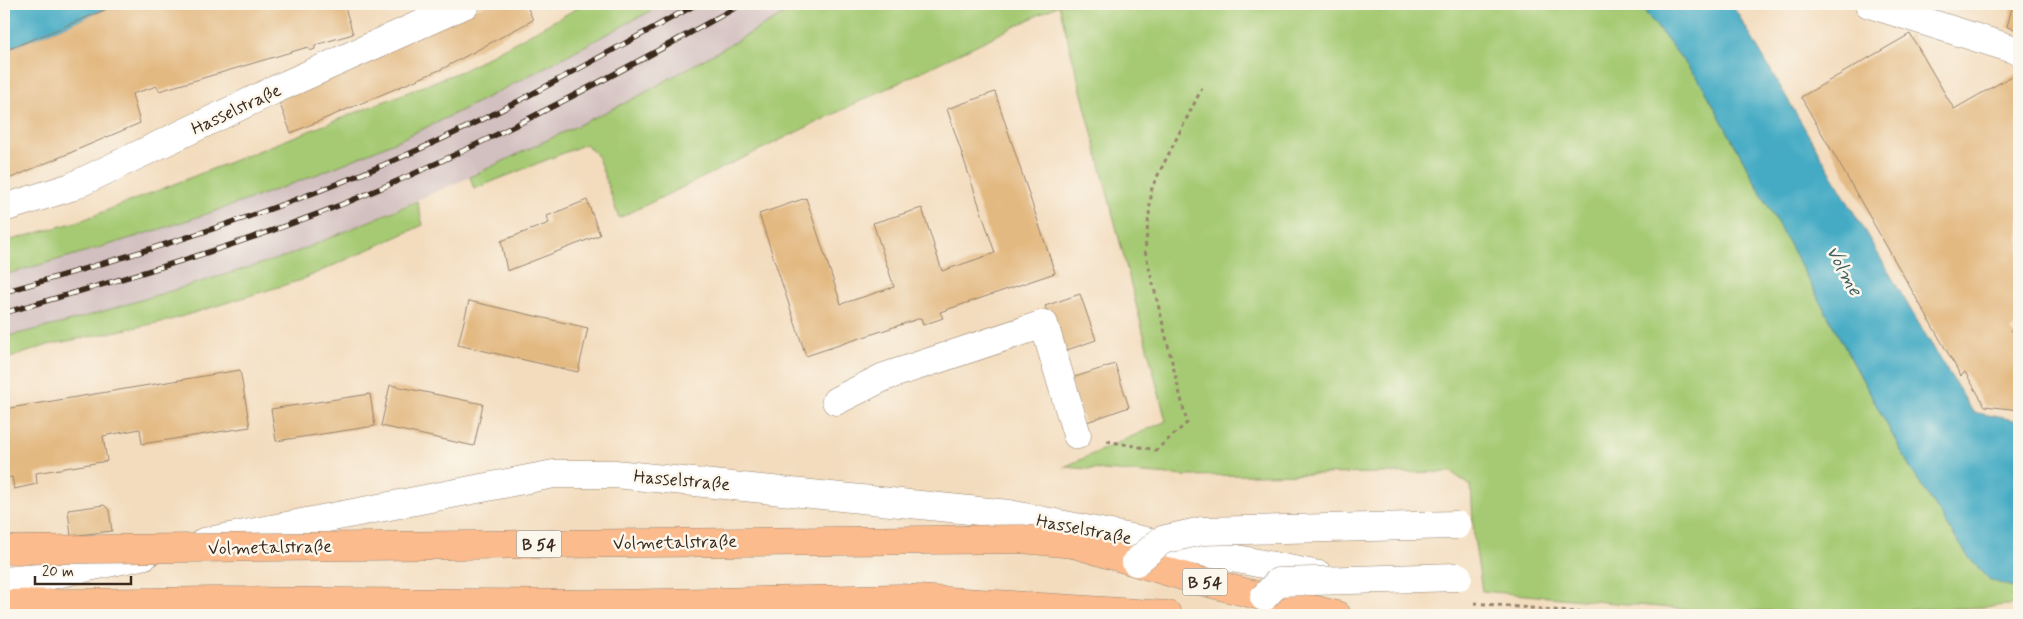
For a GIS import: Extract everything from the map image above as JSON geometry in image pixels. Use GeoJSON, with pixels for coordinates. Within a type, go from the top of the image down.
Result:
{"type":"FeatureCollection","features":[{"type":"Feature","properties":{"kind":"main road","name":"Volmetalstraße"},"geometry":{"type":"LineString","coordinates":[[4,550],[1022,539],[1074,544],[1336,615]]}},
{"type":"Feature","properties":{"kind":"main road","name":"B 54"},"geometry":{"type":"LineString","coordinates":[[4,604],[213,601],[612,604],[901,598],[1168,615]]}},
{"type":"Feature","properties":{"kind":"lane","name":"Hasselstraße"},"geometry":{"type":"LineString","coordinates":[[4,208],[71,187],[274,90],[466,4]]}},
{"type":"Feature","properties":{"kind":"lane"},"geometry":{"type":"LineString","coordinates":[[1868,4],[2019,50]]}},
{"type":"Feature","properties":{"kind":"lane"},"geometry":{"type":"LineString","coordinates":[[836,401],[884,378],[1044,324],[1088,437]]}},
{"type":"Feature","properties":{"kind":"lane","name":"Hasselstraße"},"geometry":{"type":"LineString","coordinates":[[4,581],[37,578],[252,531],[554,474],[614,474],[1009,514],[1362,584]]}},
{"type":"Feature","properties":{"kind":"lane"},"geometry":{"type":"LineString","coordinates":[[1136,562],[1162,540],[1202,531],[1457,525]]}},
{"type":"Feature","properties":{"kind":"lane"},"geometry":{"type":"LineString","coordinates":[[1264,597],[1278,582],[1458,577]]}},
{"type":"Feature","properties":{"kind":"path"},"geometry":{"type":"LineString","coordinates":[[1088,437],[1156,450],[1187,423],[1146,251],[1152,187],[1202,88]]}},
{"type":"Feature","properties":{"kind":"path"},"geometry":{"type":"LineString","coordinates":[[1467,603],[1609,615],[1665,615]]}},
{"type":"Feature","properties":{"kind":"shaded area"},"geometry":{"type":"Polygon","coordinates":[[[664,4],[802,4],[635,98],[470,177],[287,256],[64,323],[4,337],[4,275],[94,250],[293,184],[427,127],[664,4]]]}},
{"type":"Feature","properties":{"kind":"green space"},"geometry":{"type":"Polygon","coordinates":[[[585,4],[664,4],[427,127],[324,172],[218,210],[4,275],[4,242],[80,221],[464,70],[585,4]]]}},
{"type":"Feature","properties":{"kind":"green space"},"geometry":{"type":"Polygon","coordinates":[[[802,4],[1639,4],[1703,86],[1911,469],[1969,558],[1990,580],[2019,589],[2019,604],[1970,608],[1856,611],[1704,611],[1482,591],[1474,538],[1471,486],[1451,472],[1185,476],[1064,467],[1166,421],[1059,5],[619,218],[598,157],[586,144],[474,189],[470,177],[635,98],[802,4]]]}},
{"type":"Feature","properties":{"kind":"green space"},"geometry":{"type":"Polygon","coordinates":[[[417,201],[423,225],[301,280],[167,321],[48,345],[4,360],[4,337],[64,323],[287,256],[417,201]]]}},
{"type":"Feature","properties":{"kind":"water"},"geometry":{"type":"Polygon","coordinates":[[[4,4],[119,4],[4,51],[4,4]]]}},
{"type":"Feature","properties":{"kind":"water","name":"Volme"},"geometry":{"type":"Polygon","coordinates":[[[1639,4],[1732,4],[1919,324],[1973,412],[2019,421],[2019,589],[1990,580],[1969,558],[1911,469],[1703,86],[1639,4]]]}},
{"type":"Feature","properties":{"kind":"building"},"geometry":{"type":"Polygon","coordinates":[[[119,4],[344,4],[353,34],[315,45],[315,49],[310,51],[308,47],[159,91],[157,86],[132,94],[140,123],[4,181],[4,51],[119,4]]]}},
{"type":"Feature","properties":{"kind":"building"},"geometry":{"type":"Polygon","coordinates":[[[486,4],[526,4],[533,20],[442,69],[291,133],[276,94],[486,4]]]}},
{"type":"Feature","properties":{"kind":"building"},"geometry":{"type":"Polygon","coordinates":[[[2013,4],[2019,4],[2019,30],[2007,27],[2013,4]]]}},
{"type":"Feature","properties":{"kind":"building"},"geometry":{"type":"Polygon","coordinates":[[[1910,34],[1954,109],[2019,72],[2019,323],[2011,330],[2019,338],[2019,410],[1985,406],[1965,372],[1961,376],[1801,97],[1910,34]]]}},
{"type":"Feature","properties":{"kind":"building"},"geometry":{"type":"Polygon","coordinates":[[[995,92],[1055,273],[940,312],[943,318],[923,325],[921,318],[806,356],[759,214],[806,198],[841,304],[894,287],[873,223],[922,208],[942,271],[995,253],[947,109],[995,92]]]}},
{"type":"Feature","properties":{"kind":"building"},"geometry":{"type":"Polygon","coordinates":[[[587,200],[600,235],[507,271],[501,241],[549,223],[547,216],[587,200]]]}},
{"type":"Feature","properties":{"kind":"building"},"geometry":{"type":"Polygon","coordinates":[[[1080,294],[1096,340],[1061,352],[1045,306],[1080,294]]]}},
{"type":"Feature","properties":{"kind":"building"},"geometry":{"type":"Polygon","coordinates":[[[469,301],[588,328],[578,372],[458,345],[469,301]]]}},
{"type":"Feature","properties":{"kind":"building"},"geometry":{"type":"Polygon","coordinates":[[[1115,364],[1129,407],[1084,423],[1069,379],[1115,364]]]}},
{"type":"Feature","properties":{"kind":"building"},"geometry":{"type":"Polygon","coordinates":[[[240,370],[250,427],[142,444],[140,429],[103,436],[107,461],[36,473],[37,484],[14,489],[12,477],[4,478],[4,409],[240,370]]]}},
{"type":"Feature","properties":{"kind":"building"},"geometry":{"type":"Polygon","coordinates":[[[390,385],[483,404],[474,446],[381,426],[390,385]]]}},
{"type":"Feature","properties":{"kind":"building"},"geometry":{"type":"Polygon","coordinates":[[[370,394],[375,426],[276,441],[271,409],[370,394]]]}},
{"type":"Feature","properties":{"kind":"building"},"geometry":{"type":"Polygon","coordinates":[[[104,505],[109,510],[112,531],[71,536],[68,510],[104,505]]]}},
{"type":"Feature","properties":{"kind":"railway"},"geometry":{"type":"LineString","coordinates":[[4,292],[216,228],[320,191],[371,170],[492,115],[697,4]]}},
{"type":"Feature","properties":{"kind":"railway"},"geometry":{"type":"LineString","coordinates":[[4,313],[146,272],[240,242],[379,189],[518,124],[742,4]]}}]}
